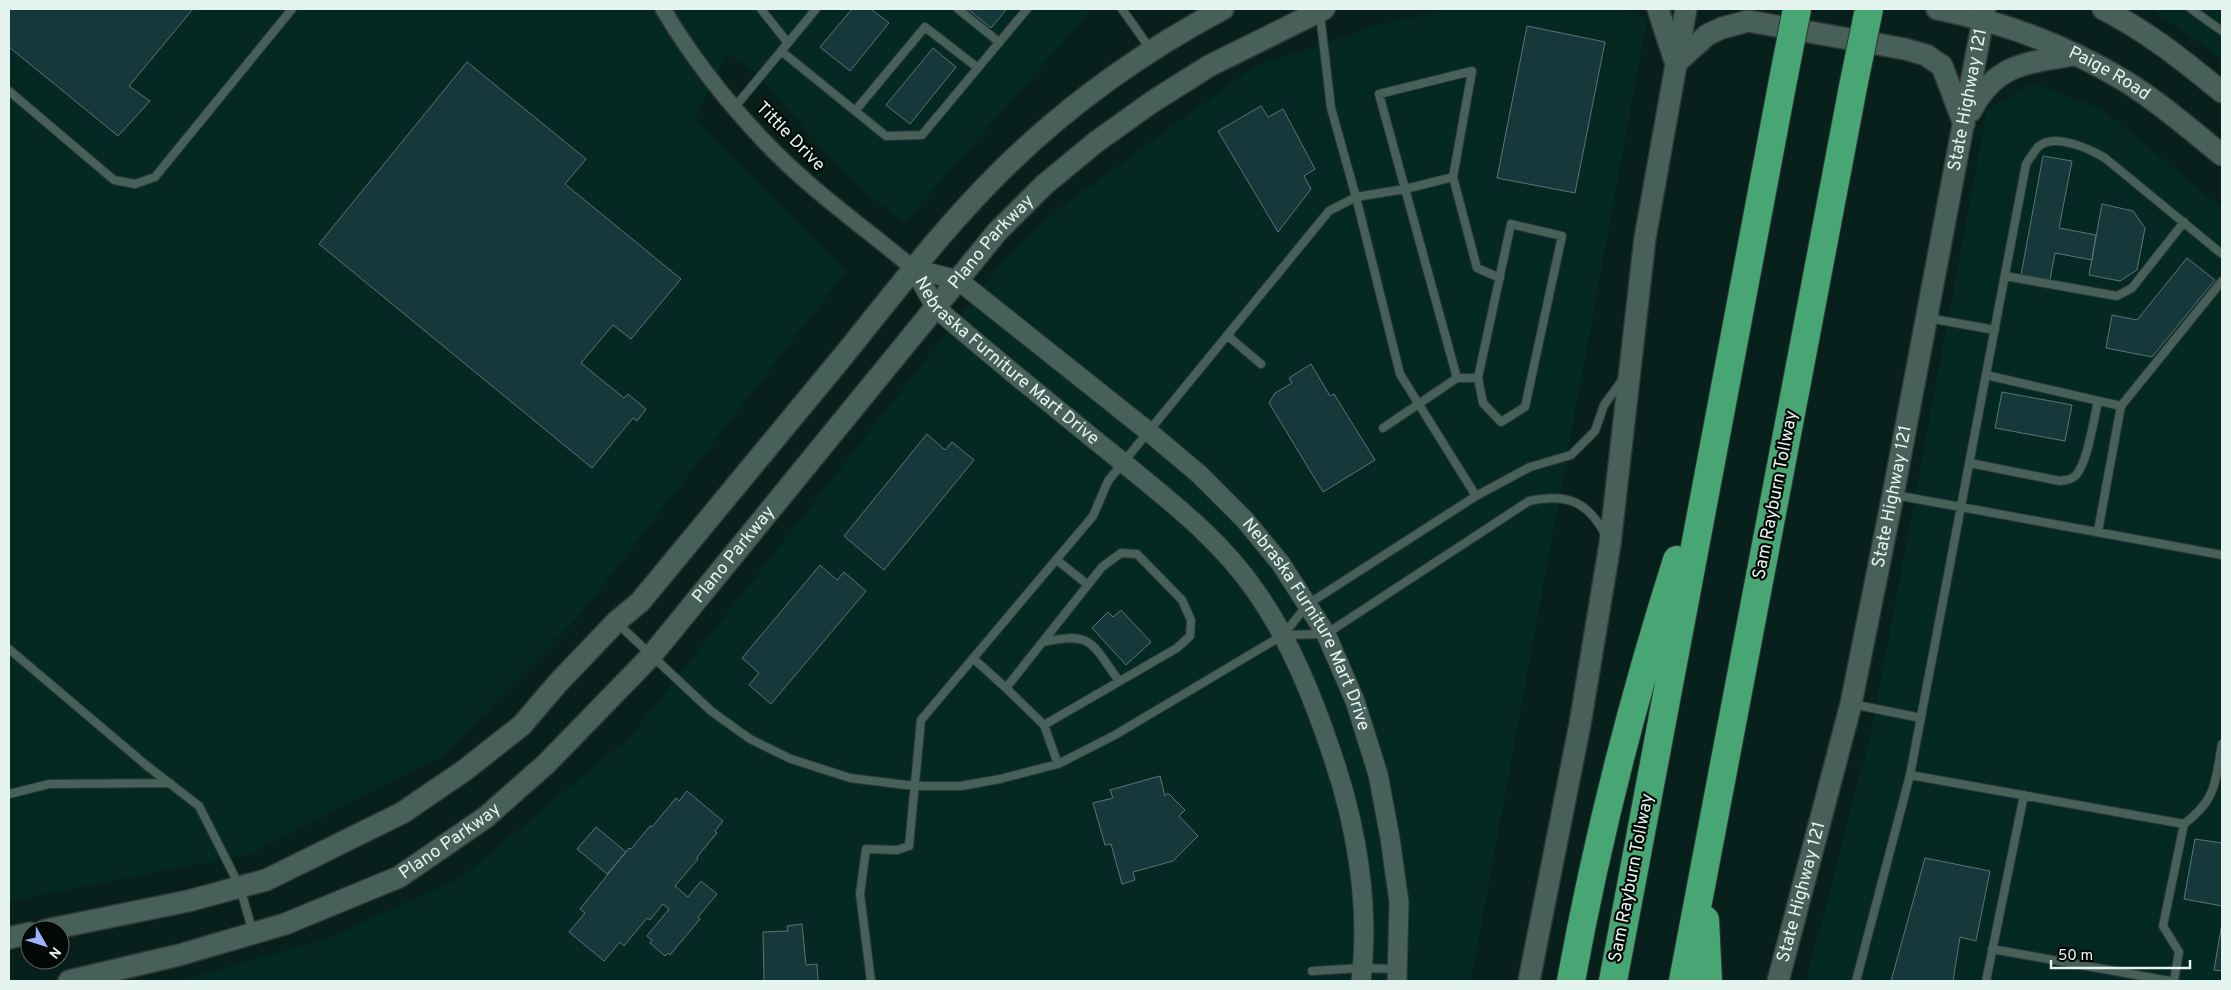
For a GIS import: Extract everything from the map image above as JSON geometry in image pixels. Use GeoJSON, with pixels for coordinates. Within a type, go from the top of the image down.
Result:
{"type":"FeatureCollection","features":[{"type":"Feature","properties":{"kind":"highway","name":"Sam Rayburn Tollway"},"geometry":{"type":"LineString","coordinates":[[1613,981],[1797,9]]}},
{"type":"Feature","properties":{"kind":"highway","name":"Sam Rayburn Tollway"},"geometry":{"type":"LineString","coordinates":[[1683,981],[1869,9]]}},
{"type":"Feature","properties":{"kind":"highway"},"geometry":{"type":"LineString","coordinates":[[1570,981],[1582,922],[1647,656],[1714,447]]}},
{"type":"Feature","properties":{"kind":"highway"},"geometry":{"type":"LineString","coordinates":[[1702,882],[1708,981]]}},
{"type":"Feature","properties":{"kind":"main road"},"geometry":{"type":"LineString","coordinates":[[70,925],[188,900],[266,880],[402,813],[465,770],[522,725],[557,684],[616,622],[640,602],[914,269],[1002,170],[1052,124],[1151,50],[1223,9]]}},
{"type":"Feature","properties":{"kind":"main road","name":"Plano Parkway"},"geometry":{"type":"LineString","coordinates":[[69,981],[253,934],[285,924],[399,877],[486,817],[536,774],[651,656],[997,232],[1044,184],[1096,142],[1152,102],[1209,66],[1321,9]]}},
{"type":"Feature","properties":{"kind":"main road"},"geometry":{"type":"LineString","coordinates":[[1658,9],[1676,63]]}},
{"type":"Feature","properties":{"kind":"main road"},"geometry":{"type":"LineString","coordinates":[[1529,981],[1580,724],[1610,544],[1645,238],[1686,9]]}},
{"type":"Feature","properties":{"kind":"main road"},"geometry":{"type":"LineString","coordinates":[[1937,9],[1984,13]]}},
{"type":"Feature","properties":{"kind":"main road"},"geometry":{"type":"LineString","coordinates":[[2103,9],[2126,20],[2177,55],[2222,92]]}},
{"type":"Feature","properties":{"kind":"main road","name":"Paige Road"},"geometry":{"type":"LineString","coordinates":[[1984,13],[2074,55],[2125,82],[2222,155]]}},
{"type":"Feature","properties":{"kind":"main road","name":"State Highway 121"},"geometry":{"type":"LineString","coordinates":[[1778,981],[1851,704],[1893,495],[1984,13]]}},
{"type":"Feature","properties":{"kind":"main road"},"geometry":{"type":"LineString","coordinates":[[1676,63],[1707,35],[1722,28],[1748,21],[1904,48],[1926,55],[1942,66],[1964,124]]}},
{"type":"Feature","properties":{"kind":"main road"},"geometry":{"type":"LineString","coordinates":[[1964,124],[1979,94],[1991,81],[2005,71],[2018,65],[2074,55]]}},
{"type":"Feature","properties":{"kind":"street","name":"Tittle Drive"},"geometry":{"type":"LineString","coordinates":[[663,9],[684,44],[734,108],[764,142],[807,181],[914,269]]}},
{"type":"Feature","properties":{"kind":"street","name":"Nebraska Furniture Mart Drive"},"geometry":{"type":"LineString","coordinates":[[914,269],[958,280],[1149,432],[1199,474],[1244,520],[1281,564],[1326,634],[1355,702],[1378,774],[1399,902],[1397,975]]}},
{"type":"Feature","properties":{"kind":"street","name":"Nebraska Furniture Mart Drive"},"geometry":{"type":"LineString","coordinates":[[914,269],[936,308],[1123,463],[1178,506],[1220,549],[1256,592],[1283,635],[1320,717],[1343,787],[1358,852],[1363,921],[1362,974]]}},
{"type":"Feature","properties":{"kind":"lane"},"geometry":{"type":"LineString","coordinates":[[9,91],[114,180],[136,184],[155,177],[292,9]]}},
{"type":"Feature","properties":{"kind":"lane"},"geometry":{"type":"LineString","coordinates":[[761,9],[788,43]]}},
{"type":"Feature","properties":{"kind":"lane"},"geometry":{"type":"LineString","coordinates":[[734,108],[816,9]]}},
{"type":"Feature","properties":{"kind":"lane"},"geometry":{"type":"LineString","coordinates":[[958,9],[999,42]]}},
{"type":"Feature","properties":{"kind":"lane"},"geometry":{"type":"LineString","coordinates":[[781,51],[886,136],[922,135],[1026,9]]}},
{"type":"Feature","properties":{"kind":"lane"},"geometry":{"type":"LineString","coordinates":[[1122,9],[1151,50]]}},
{"type":"Feature","properties":{"kind":"lane"},"geometry":{"type":"LineString","coordinates":[[1321,9],[1331,108],[1356,197],[1400,374],[1476,496]]}},
{"type":"Feature","properties":{"kind":"lane"},"geometry":{"type":"LineString","coordinates":[[2191,9],[2222,31]]}},
{"type":"Feature","properties":{"kind":"lane"},"geometry":{"type":"LineString","coordinates":[[855,111],[925,26],[978,68]]}},
{"type":"Feature","properties":{"kind":"lane"},"geometry":{"type":"LineString","coordinates":[[1457,378],[1379,94],[1472,71],[1453,177],[1477,268],[1500,278]]}},
{"type":"Feature","properties":{"kind":"lane"},"geometry":{"type":"LineString","coordinates":[[1856,981],[1910,775],[2026,164],[2039,146],[2058,141],[2086,147],[2105,158],[2222,254]]}},
{"type":"Feature","properties":{"kind":"lane"},"geometry":{"type":"LineString","coordinates":[[871,981],[860,894],[866,849],[897,850],[909,846],[921,720],[1093,516],[1108,481],[1329,211],[1356,197],[1405,189],[1453,177]]}},
{"type":"Feature","properties":{"kind":"lane"},"geometry":{"type":"LineString","coordinates":[[2005,276],[2117,296],[2132,288],[2184,222]]}},
{"type":"Feature","properties":{"kind":"lane"},"geometry":{"type":"LineString","coordinates":[[1511,224],[1562,236],[1525,408],[1501,422],[1483,403],[1478,378],[1511,224]]}},
{"type":"Feature","properties":{"kind":"lane"},"geometry":{"type":"LineString","coordinates":[[2098,531],[2121,406],[2222,281]]}},
{"type":"Feature","properties":{"kind":"lane"},"geometry":{"type":"LineString","coordinates":[[1926,318],[1994,330]]}},
{"type":"Feature","properties":{"kind":"lane"},"geometry":{"type":"LineString","coordinates":[[1228,336],[1261,364]]}},
{"type":"Feature","properties":{"kind":"lane"},"geometry":{"type":"LineString","coordinates":[[616,622],[711,711],[750,739],[790,759],[850,778],[914,786],[961,786],[1000,779],[1058,764],[1115,735],[1283,635],[1308,604],[1476,496],[1530,467],[1571,455],[1595,431],[1604,405],[1629,371]]}},
{"type":"Feature","properties":{"kind":"lane"},"geometry":{"type":"LineString","coordinates":[[1986,375],[2121,406]]}},
{"type":"Feature","properties":{"kind":"lane"},"geometry":{"type":"LineString","coordinates":[[1383,428],[1457,378],[1478,378]]}},
{"type":"Feature","properties":{"kind":"lane"},"geometry":{"type":"LineString","coordinates":[[1970,463],[2060,481],[2069,480],[2076,476],[2082,464],[2098,401]]}},
{"type":"Feature","properties":{"kind":"lane"},"geometry":{"type":"LineString","coordinates":[[1893,495],[2222,555]]}},
{"type":"Feature","properties":{"kind":"lane"},"geometry":{"type":"LineString","coordinates":[[1283,635],[1326,634],[1529,501],[1551,497],[1580,503],[1596,518],[1610,544]]}},
{"type":"Feature","properties":{"kind":"lane"},"geometry":{"type":"LineString","coordinates":[[1006,688],[1102,567],[1121,553],[1137,554],[1182,600],[1191,620],[1190,636],[1177,648],[1044,725]]}},
{"type":"Feature","properties":{"kind":"lane"},"geometry":{"type":"LineString","coordinates":[[1056,560],[1088,585]]}},
{"type":"Feature","properties":{"kind":"lane"},"geometry":{"type":"LineString","coordinates":[[1043,642],[1068,636],[1083,638],[1094,646],[1119,681]]}},
{"type":"Feature","properties":{"kind":"lane"},"geometry":{"type":"LineString","coordinates":[[9,649],[199,806],[240,887],[253,934]]}},
{"type":"Feature","properties":{"kind":"lane"},"geometry":{"type":"LineString","coordinates":[[974,659],[1044,725],[1058,764]]}},
{"type":"Feature","properties":{"kind":"lane"},"geometry":{"type":"LineString","coordinates":[[1851,704],[1921,718]]}},
{"type":"Feature","properties":{"kind":"lane"},"geometry":{"type":"LineString","coordinates":[[1992,949],[2172,981],[2179,952],[2164,926],[2184,824],[2202,811],[2211,796],[2222,744]]}},
{"type":"Feature","properties":{"kind":"lane"},"geometry":{"type":"LineString","coordinates":[[1910,775],[2184,824]]}},
{"type":"Feature","properties":{"kind":"lane"},"geometry":{"type":"LineString","coordinates":[[9,794],[49,784],[170,783]]}},
{"type":"Feature","properties":{"kind":"lane"},"geometry":{"type":"LineString","coordinates":[[1986,981],[2024,795]]}},
{"type":"Feature","properties":{"kind":"lane"},"geometry":{"type":"LineString","coordinates":[[1312,971],[1397,975]]}},
{"type":"Feature","properties":{"kind":"shaded area"},"geometry":{"type":"Polygon","coordinates":[[[9,9],[1092,9],[904,223],[874,199],[829,156],[755,72],[727,54],[695,118],[846,271],[580,615],[442,756],[250,854],[15,900],[9,904],[9,9]]]}},
{"type":"Feature","properties":{"kind":"shaded area"},"geometry":{"type":"Polygon","coordinates":[[[1445,9],[1621,9],[1647,19],[1471,981],[178,981],[327,939],[462,877],[632,735],[988,280],[1006,258],[1060,208],[1254,67],[1375,26],[1445,9]]]}},
{"type":"Feature","properties":{"kind":"shaded area"},"geometry":{"type":"Polygon","coordinates":[[[2151,9],[2222,9],[2222,60],[2207,48],[2151,9]]]}},
{"type":"Feature","properties":{"kind":"shaded area"},"geometry":{"type":"Polygon","coordinates":[[[2034,83],[2103,110],[2222,208],[2222,981],[1806,981],[1871,733],[1987,110],[2034,83]]]}},
{"type":"Feature","properties":{"kind":"building"},"geometry":{"type":"Polygon","coordinates":[[[9,9],[193,9],[129,86],[150,101],[118,136],[9,47],[9,9]]]}},
{"type":"Feature","properties":{"kind":"building"},"geometry":{"type":"Polygon","coordinates":[[[852,9],[871,9],[889,23],[850,71],[820,47],[852,9]]]}},
{"type":"Feature","properties":{"kind":"building"},"geometry":{"type":"Polygon","coordinates":[[[968,9],[1004,9],[1006,10],[991,28],[968,9]]]}},
{"type":"Feature","properties":{"kind":"building"},"geometry":{"type":"Polygon","coordinates":[[[1527,26],[1605,42],[1575,193],[1497,178],[1527,26]]]}},
{"type":"Feature","properties":{"kind":"building"},"geometry":{"type":"Polygon","coordinates":[[[933,48],[956,67],[910,124],[886,105],[933,48]]]}},
{"type":"Feature","properties":{"kind":"building"},"geometry":{"type":"Polygon","coordinates":[[[467,62],[586,159],[565,184],[681,279],[631,339],[613,325],[581,363],[624,398],[628,394],[646,409],[637,421],[633,418],[592,468],[319,244],[467,62]]]}},
{"type":"Feature","properties":{"kind":"building"},"geometry":{"type":"Polygon","coordinates":[[[1261,106],[1268,117],[1283,109],[1315,169],[1304,176],[1311,189],[1278,232],[1218,131],[1261,106]]]}},
{"type":"Feature","properties":{"kind":"building"},"geometry":{"type":"Polygon","coordinates":[[[2043,156],[2072,161],[2059,228],[2096,235],[2092,260],[2055,253],[2050,280],[2021,275],[2043,156]]]}},
{"type":"Feature","properties":{"kind":"building"},"geometry":{"type":"Polygon","coordinates":[[[2102,204],[2133,211],[2145,228],[2137,270],[2120,281],[2089,275],[2102,204]]]}},
{"type":"Feature","properties":{"kind":"building"},"geometry":{"type":"Polygon","coordinates":[[[2187,258],[2215,280],[2152,357],[2106,348],[2112,315],[2137,320],[2187,258]]]}},
{"type":"Feature","properties":{"kind":"building"},"geometry":{"type":"Polygon","coordinates":[[[1311,364],[1330,396],[1334,394],[1375,460],[1323,492],[1269,403],[1275,393],[1292,383],[1289,378],[1311,364]]]}},
{"type":"Feature","properties":{"kind":"building"},"geometry":{"type":"Polygon","coordinates":[[[2002,392],[2072,405],[2065,441],[1995,428],[2002,392]]]}},
{"type":"Feature","properties":{"kind":"building"},"geometry":{"type":"Polygon","coordinates":[[[927,434],[945,450],[952,442],[974,460],[884,570],[844,536],[927,434]]]}},
{"type":"Feature","properties":{"kind":"building"},"geometry":{"type":"Polygon","coordinates":[[[820,565],[837,580],[844,572],[866,591],[771,704],[749,685],[759,673],[742,658],[820,565]]]}},
{"type":"Feature","properties":{"kind":"building"},"geometry":{"type":"Polygon","coordinates":[[[1121,610],[1151,642],[1126,665],[1092,628],[1108,612],[1113,617],[1121,610]]]}},
{"type":"Feature","properties":{"kind":"building"},"geometry":{"type":"Polygon","coordinates":[[[1160,776],[1165,796],[1168,793],[1185,810],[1179,816],[1198,836],[1173,861],[1133,872],[1135,880],[1122,884],[1111,844],[1105,845],[1093,803],[1113,798],[1110,790],[1160,776]]]}},
{"type":"Feature","properties":{"kind":"building"},"geometry":{"type":"Polygon","coordinates":[[[687,791],[723,821],[715,831],[717,833],[697,857],[698,859],[675,886],[688,897],[701,881],[717,894],[698,917],[700,919],[670,955],[668,953],[665,956],[650,943],[652,940],[647,936],[669,909],[663,904],[650,920],[647,918],[624,946],[620,942],[604,961],[569,932],[585,913],[580,909],[629,848],[631,849],[650,826],[652,827],[676,798],[679,801],[687,791]]]}},
{"type":"Feature","properties":{"kind":"building"},"geometry":{"type":"Polygon","coordinates":[[[596,827],[626,852],[607,874],[577,849],[596,827]]]}},
{"type":"Feature","properties":{"kind":"building"},"geometry":{"type":"Polygon","coordinates":[[[2195,839],[2222,843],[2222,906],[2184,899],[2195,839]]]}},
{"type":"Feature","properties":{"kind":"building"},"geometry":{"type":"Polygon","coordinates":[[[1925,858],[1990,871],[1976,941],[1960,937],[1953,981],[1891,981],[1925,858]]]}},
{"type":"Feature","properties":{"kind":"building"},"geometry":{"type":"Polygon","coordinates":[[[2222,923],[2222,971],[2214,970],[2222,923]]]}},
{"type":"Feature","properties":{"kind":"building"},"geometry":{"type":"Polygon","coordinates":[[[802,924],[806,965],[817,964],[818,981],[764,981],[763,932],[788,931],[787,926],[802,924]]]}}]}
